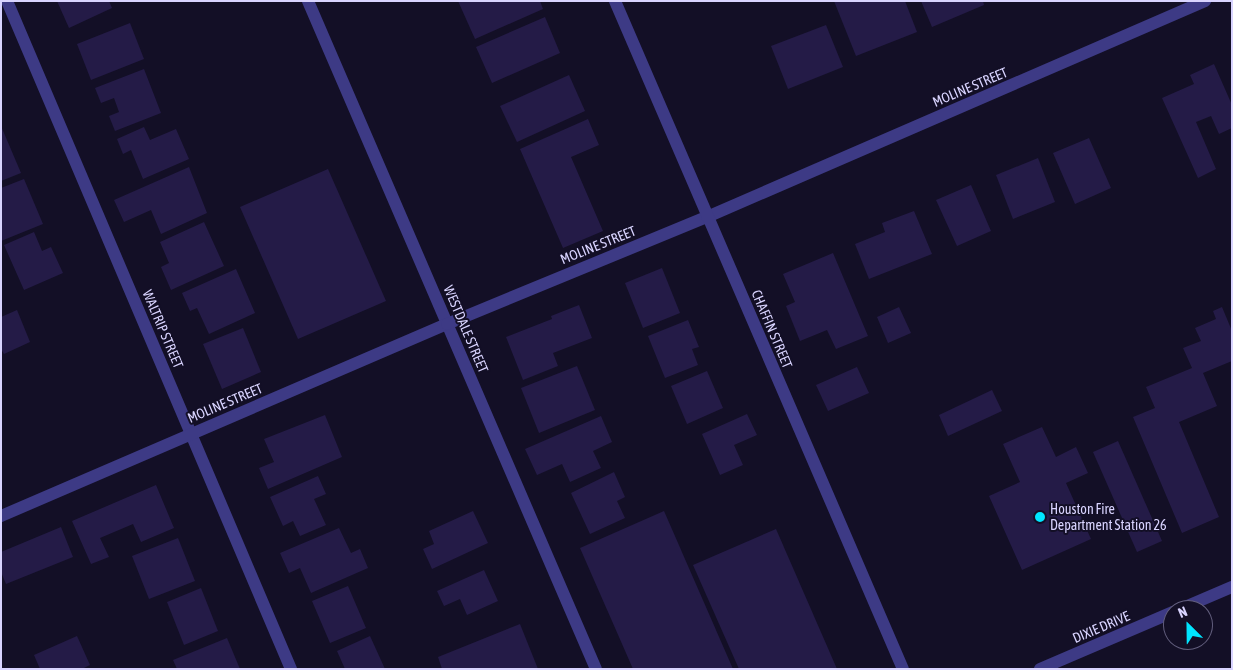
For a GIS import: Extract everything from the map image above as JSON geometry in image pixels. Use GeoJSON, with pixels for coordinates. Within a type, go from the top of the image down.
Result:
{"type":"FeatureCollection","features":[{"type":"Feature","properties":{"kind":"street","name":"WALTRIP STREET"},"geometry":{"type":"LineString","coordinates":[[7,1],[291,669]]}},
{"type":"Feature","properties":{"kind":"street","name":"WESTDALE STREET"},"geometry":{"type":"LineString","coordinates":[[308,1],[596,669]]}},
{"type":"Feature","properties":{"kind":"street","name":"CHAFFIN STREET"},"geometry":{"type":"LineString","coordinates":[[615,1],[903,669]]}},
{"type":"Feature","properties":{"kind":"street","name":"MOLINE STREET"},"geometry":{"type":"LineString","coordinates":[[1,516],[447,324],[707,217],[1206,1]]}},
{"type":"Feature","properties":{"kind":"street"},"geometry":{"type":"LineString","coordinates":[[1201,600],[1232,587]]}},
{"type":"Feature","properties":{"kind":"street","name":"DIXIE DRIVE"},"geometry":{"type":"LineString","coordinates":[[1040,669],[1163,616]]}},
{"type":"Feature","properties":{"kind":"building"},"geometry":{"type":"Polygon","coordinates":[[[57,1],[109,1],[112,8],[69,28],[57,1]]]}},
{"type":"Feature","properties":{"kind":"building"},"geometry":{"type":"Polygon","coordinates":[[[458,1],[540,1],[543,9],[475,39],[458,1]]]}},
{"type":"Feature","properties":{"kind":"building"},"geometry":{"type":"Polygon","coordinates":[[[834,1],[905,1],[917,32],[856,56],[834,1]]]}},
{"type":"Feature","properties":{"kind":"building"},"geometry":{"type":"Polygon","coordinates":[[[921,1],[983,1],[984,5],[932,27],[921,1]]]}},
{"type":"Feature","properties":{"kind":"building"},"geometry":{"type":"Polygon","coordinates":[[[545,17],[560,53],[492,83],[476,47],[545,17]]]}},
{"type":"Feature","properties":{"kind":"building"},"geometry":{"type":"Polygon","coordinates":[[[130,23],[144,59],[91,80],[77,44],[130,23]]]}},
{"type":"Feature","properties":{"kind":"building"},"geometry":{"type":"Polygon","coordinates":[[[826,25],[843,67],[788,89],[771,46],[826,25]]]}},
{"type":"Feature","properties":{"kind":"building"},"geometry":{"type":"Polygon","coordinates":[[[1214,64],[1232,105],[1232,128],[1219,134],[1211,116],[1196,122],[1216,169],[1198,178],[1162,98],[1194,84],[1190,75],[1214,64]]]}},
{"type":"Feature","properties":{"kind":"building"},"geometry":{"type":"Polygon","coordinates":[[[144,69],[161,113],[115,131],[109,116],[119,112],[114,98],[101,103],[95,88],[144,69]]]}},
{"type":"Feature","properties":{"kind":"building"},"geometry":{"type":"Polygon","coordinates":[[[569,75],[585,111],[517,142],[500,106],[569,75]]]}},
{"type":"Feature","properties":{"kind":"building"},"geometry":{"type":"Polygon","coordinates":[[[588,119],[599,145],[571,157],[603,231],[563,248],[520,149],[588,119]]]}},
{"type":"Feature","properties":{"kind":"building"},"geometry":{"type":"Polygon","coordinates":[[[1,126],[21,173],[1,181],[1,126]]]}},
{"type":"Feature","properties":{"kind":"building"},"geometry":{"type":"Polygon","coordinates":[[[144,127],[150,140],[176,129],[189,159],[143,179],[131,150],[123,154],[117,139],[144,127]]]}},
{"type":"Feature","properties":{"kind":"building"},"geometry":{"type":"Polygon","coordinates":[[[1089,138],[1111,188],[1075,204],[1053,153],[1089,138]]]}},
{"type":"Feature","properties":{"kind":"building"},"geometry":{"type":"Polygon","coordinates":[[[1038,158],[1055,202],[1013,219],[996,175],[1038,158]]]}},
{"type":"Feature","properties":{"kind":"building"},"geometry":{"type":"Polygon","coordinates":[[[189,167],[207,213],[161,234],[151,210],[124,222],[114,200],[189,167]]]}},
{"type":"Feature","properties":{"kind":"building"},"geometry":{"type":"Polygon","coordinates":[[[328,169],[386,301],[298,339],[240,207],[328,169]]]}},
{"type":"Feature","properties":{"kind":"building"},"geometry":{"type":"Polygon","coordinates":[[[24,179],[43,224],[1,241],[1,188],[24,179]]]}},
{"type":"Feature","properties":{"kind":"building"},"geometry":{"type":"Polygon","coordinates":[[[971,185],[991,231],[957,246],[936,200],[971,185]]]}},
{"type":"Feature","properties":{"kind":"building"},"geometry":{"type":"Polygon","coordinates":[[[914,211],[932,254],[869,279],[855,244],[885,232],[882,223],[914,211]]]}},
{"type":"Feature","properties":{"kind":"building"},"geometry":{"type":"Polygon","coordinates":[[[204,222],[224,266],[171,290],[161,267],[169,263],[160,242],[204,222]]]}},
{"type":"Feature","properties":{"kind":"building"},"geometry":{"type":"Polygon","coordinates":[[[34,232],[42,251],[51,247],[63,273],[24,290],[4,245],[34,232]]]}},
{"type":"Feature","properties":{"kind":"building"},"geometry":{"type":"Polygon","coordinates":[[[833,253],[868,336],[836,349],[827,330],[800,341],[786,306],[795,302],[783,274],[833,253]]]}},
{"type":"Feature","properties":{"kind":"building"},"geometry":{"type":"Polygon","coordinates":[[[662,268],[680,313],[643,328],[625,283],[662,268]]]}},
{"type":"Feature","properties":{"kind":"building"},"geometry":{"type":"Polygon","coordinates":[[[236,269],[255,313],[209,334],[197,308],[190,311],[182,293],[236,269]]]}},
{"type":"Feature","properties":{"kind":"building"},"geometry":{"type":"Polygon","coordinates":[[[579,305],[592,338],[553,353],[558,366],[523,380],[506,337],[552,319],[551,316],[579,305]]]}},
{"type":"Feature","properties":{"kind":"building"},"geometry":{"type":"Polygon","coordinates":[[[899,307],[911,333],[888,343],[877,317],[899,307]]]}},
{"type":"Feature","properties":{"kind":"building"},"geometry":{"type":"Polygon","coordinates":[[[1222,307],[1232,331],[1232,361],[1203,373],[1217,406],[1179,422],[1219,517],[1182,533],[1133,417],[1155,408],[1146,387],[1192,368],[1183,348],[1201,341],[1195,328],[1216,319],[1213,311],[1222,307]]]}},
{"type":"Feature","properties":{"kind":"building"},"geometry":{"type":"Polygon","coordinates":[[[17,310],[30,342],[4,354],[1,349],[1,317],[17,310]]]}},
{"type":"Feature","properties":{"kind":"building"},"geometry":{"type":"Polygon","coordinates":[[[688,320],[699,347],[692,349],[698,365],[665,378],[648,336],[688,320]]]}},
{"type":"Feature","properties":{"kind":"building"},"geometry":{"type":"Polygon","coordinates":[[[243,328],[261,372],[222,389],[203,344],[243,328]]]}},
{"type":"Feature","properties":{"kind":"building"},"geometry":{"type":"Polygon","coordinates":[[[577,366],[595,410],[539,433],[521,388],[577,366]]]}},
{"type":"Feature","properties":{"kind":"building"},"geometry":{"type":"Polygon","coordinates":[[[857,367],[869,393],[828,411],[816,385],[857,367]]]}},
{"type":"Feature","properties":{"kind":"building"},"geometry":{"type":"Polygon","coordinates":[[[707,371],[723,408],[687,424],[671,386],[707,371]]]}},
{"type":"Feature","properties":{"kind":"building"},"geometry":{"type":"Polygon","coordinates":[[[992,390],[1002,411],[948,436],[939,415],[992,390]]]}},
{"type":"Feature","properties":{"kind":"building"},"geometry":{"type":"Polygon","coordinates":[[[747,414],[757,435],[734,445],[743,465],[720,475],[702,434],[747,414]]]}},
{"type":"Feature","properties":{"kind":"building"},"geometry":{"type":"Polygon","coordinates":[[[325,415],[342,457],[268,489],[259,468],[274,462],[264,439],[325,415]]]}},
{"type":"Feature","properties":{"kind":"building"},"geometry":{"type":"Polygon","coordinates":[[[601,416],[612,442],[593,451],[601,468],[570,482],[562,464],[537,475],[525,449],[601,416]]]}},
{"type":"Feature","properties":{"kind":"building","name":"Houston Fire Department Station 26"},"geometry":{"type":"Polygon","coordinates":[[[1042,427],[1056,457],[1076,447],[1088,473],[1066,483],[1091,539],[1022,570],[989,496],[1020,482],[1003,444],[1042,427]]]}},
{"type":"Feature","properties":{"kind":"building"},"geometry":{"type":"Polygon","coordinates":[[[1118,441],[1162,541],[1137,552],[1093,452],[1118,441]]]}},
{"type":"Feature","properties":{"kind":"building"},"geometry":{"type":"Polygon","coordinates":[[[614,472],[625,497],[617,501],[625,518],[590,534],[571,493],[614,472]]]}},
{"type":"Feature","properties":{"kind":"building"},"geometry":{"type":"Polygon","coordinates":[[[318,476],[326,494],[314,499],[326,525],[300,536],[293,521],[283,526],[270,497],[318,476]]]}},
{"type":"Feature","properties":{"kind":"building"},"geometry":{"type":"Polygon","coordinates":[[[156,485],[174,528],[141,542],[133,524],[100,538],[109,557],[91,564],[72,521],[156,485]]]}},
{"type":"Feature","properties":{"kind":"building"},"geometry":{"type":"Polygon","coordinates":[[[473,511],[488,543],[432,569],[423,549],[434,544],[429,531],[473,511]]]}},
{"type":"Feature","properties":{"kind":"building"},"geometry":{"type":"Polygon","coordinates":[[[664,511],[733,669],[633,669],[580,548],[664,511]]]}},
{"type":"Feature","properties":{"kind":"building"},"geometry":{"type":"Polygon","coordinates":[[[61,527],[73,557],[6,584],[1,572],[1,552],[61,527]]]}},
{"type":"Feature","properties":{"kind":"building"},"geometry":{"type":"Polygon","coordinates":[[[339,528],[351,553],[360,549],[368,568],[311,593],[300,568],[289,573],[280,553],[339,528]]]}},
{"type":"Feature","properties":{"kind":"building"},"geometry":{"type":"Polygon","coordinates":[[[776,529],[837,669],[739,669],[693,565],[776,529]]]}},
{"type":"Feature","properties":{"kind":"building"},"geometry":{"type":"Polygon","coordinates":[[[178,538],[195,581],[149,599],[132,556],[178,538]]]}},
{"type":"Feature","properties":{"kind":"building"},"geometry":{"type":"Polygon","coordinates":[[[484,570],[498,601],[467,615],[460,599],[444,606],[437,591],[484,570]]]}},
{"type":"Feature","properties":{"kind":"building"},"geometry":{"type":"Polygon","coordinates":[[[348,586],[366,628],[330,643],[312,601],[348,586]]]}},
{"type":"Feature","properties":{"kind":"building"},"geometry":{"type":"Polygon","coordinates":[[[201,588],[218,631],[184,645],[167,602],[201,588]]]}},
{"type":"Feature","properties":{"kind":"building"},"geometry":{"type":"Polygon","coordinates":[[[520,624],[538,669],[442,669],[438,657],[520,624]]]}},
{"type":"Feature","properties":{"kind":"building"},"geometry":{"type":"Polygon","coordinates":[[[77,636],[90,665],[82,669],[40,669],[34,655],[77,636]]]}},
{"type":"Feature","properties":{"kind":"building"},"geometry":{"type":"Polygon","coordinates":[[[370,636],[385,669],[345,669],[337,651],[370,636]]]}},
{"type":"Feature","properties":{"kind":"building"},"geometry":{"type":"Polygon","coordinates":[[[227,638],[240,669],[177,669],[173,660],[227,638]]]}},
{"type":"Feature","properties":{"kind":"place","name":"Houston Fire Department Station 26"},"geometry":{"type":"Point","coordinates":[1040,517]}}]}
